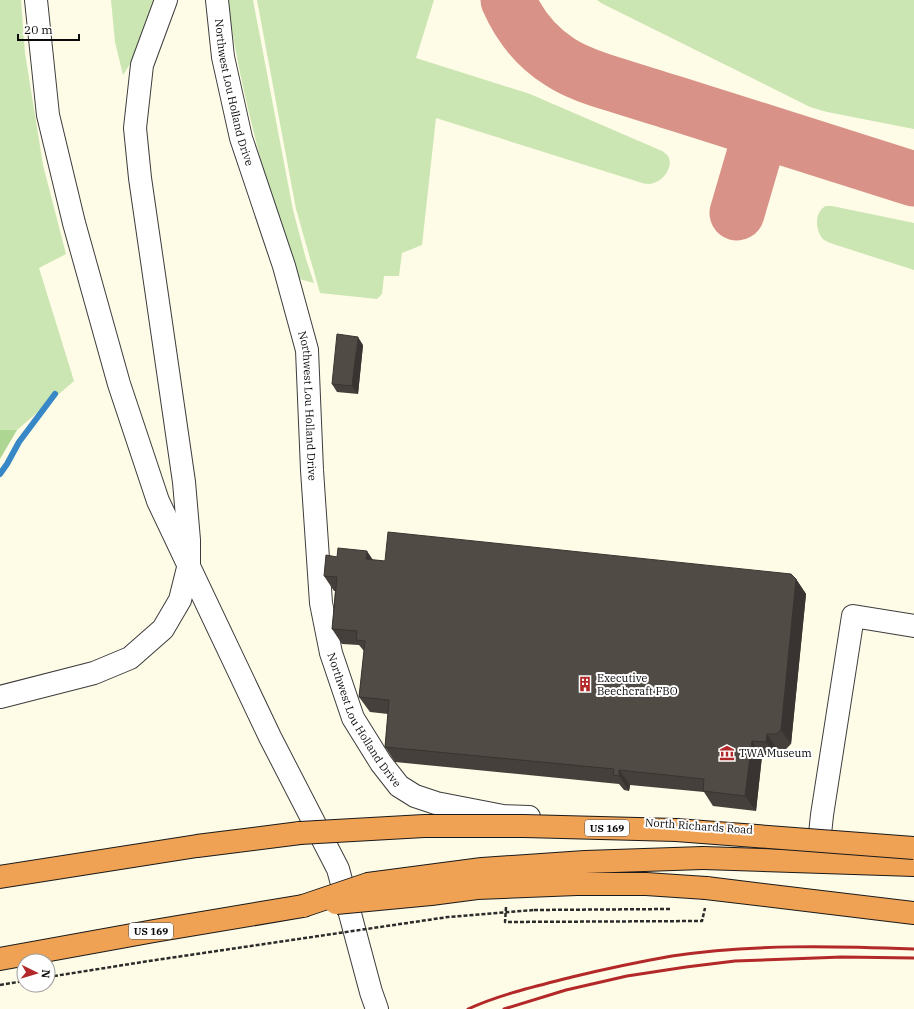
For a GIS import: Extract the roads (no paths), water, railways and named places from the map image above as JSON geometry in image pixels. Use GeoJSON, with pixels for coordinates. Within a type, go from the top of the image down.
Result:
{"type":"FeatureCollection","features":[{"type":"Feature","properties":{"kind":"highway","name":"US 169"},"geometry":{"type":"LineString","coordinates":[[0,877],[197,846],[300,833],[424,826],[524,826],[676,830],[914,848]]}},
{"type":"Feature","properties":{"kind":"highway"},"geometry":{"type":"LineString","coordinates":[[303,906],[368,884],[482,869],[585,862],[703,858],[914,865]]}},
{"type":"Feature","properties":{"kind":"highway","name":"US 169"},"geometry":{"type":"LineString","coordinates":[[0,959],[303,906],[431,894],[477,888],[592,884],[646,884],[706,888],[914,913]]}},
{"type":"Feature","properties":{"kind":"street"},"geometry":{"type":"LineString","coordinates":[[36,0],[48,115],[74,223],[119,384],[158,501],[270,737],[338,869],[370,992],[377,1009]]}},
{"type":"Feature","properties":{"kind":"street"},"geometry":{"type":"LineString","coordinates":[[0,697],[94,673],[130,658],[163,629],[180,600],[188,564],[189,540],[184,482],[140,178],[135,128],[142,65],[166,0]]}},
{"type":"Feature","properties":{"kind":"street","name":"Northwest Lou Holland Drive"},"geometry":{"type":"LineString","coordinates":[[217,0],[223,57],[241,138],[284,266],[307,350],[312,470],[321,603],[330,653],[353,718],[381,763],[399,786],[414,796]]}},
{"type":"Feature","properties":{"kind":"street"},"geometry":{"type":"LineString","coordinates":[[820,834],[853,616],[914,626]]}},
{"type":"Feature","properties":{"kind":"street","name":"North Richards Road"},"geometry":{"type":"LineString","coordinates":[[414,796],[436,803],[503,816],[589,819],[820,834],[914,838]]}},
{"type":"Feature","properties":{"kind":"waterway"},"geometry":{"type":"LineString","coordinates":[[0,474],[19,442],[55,394]]}},
{"type":"Feature","properties":{"kind":"railway"},"geometry":{"type":"LineString","coordinates":[[468,1009],[506,995],[572,977],[609,968],[672,956],[732,949],[793,947],[914,949]]}},
{"type":"Feature","properties":{"kind":"railway"},"geometry":{"type":"LineString","coordinates":[[504,1009],[566,990],[627,976],[686,967],[735,961],[842,957],[914,958]]}},
{"type":"Feature","properties":{"kind":"place","name":"Executive Beechcraft FBO"},"geometry":{"type":"Point","coordinates":[585,684]}},
{"type":"Feature","properties":{"kind":"place","name":"TWA Museum"},"geometry":{"type":"Point","coordinates":[727,753]}}]}
